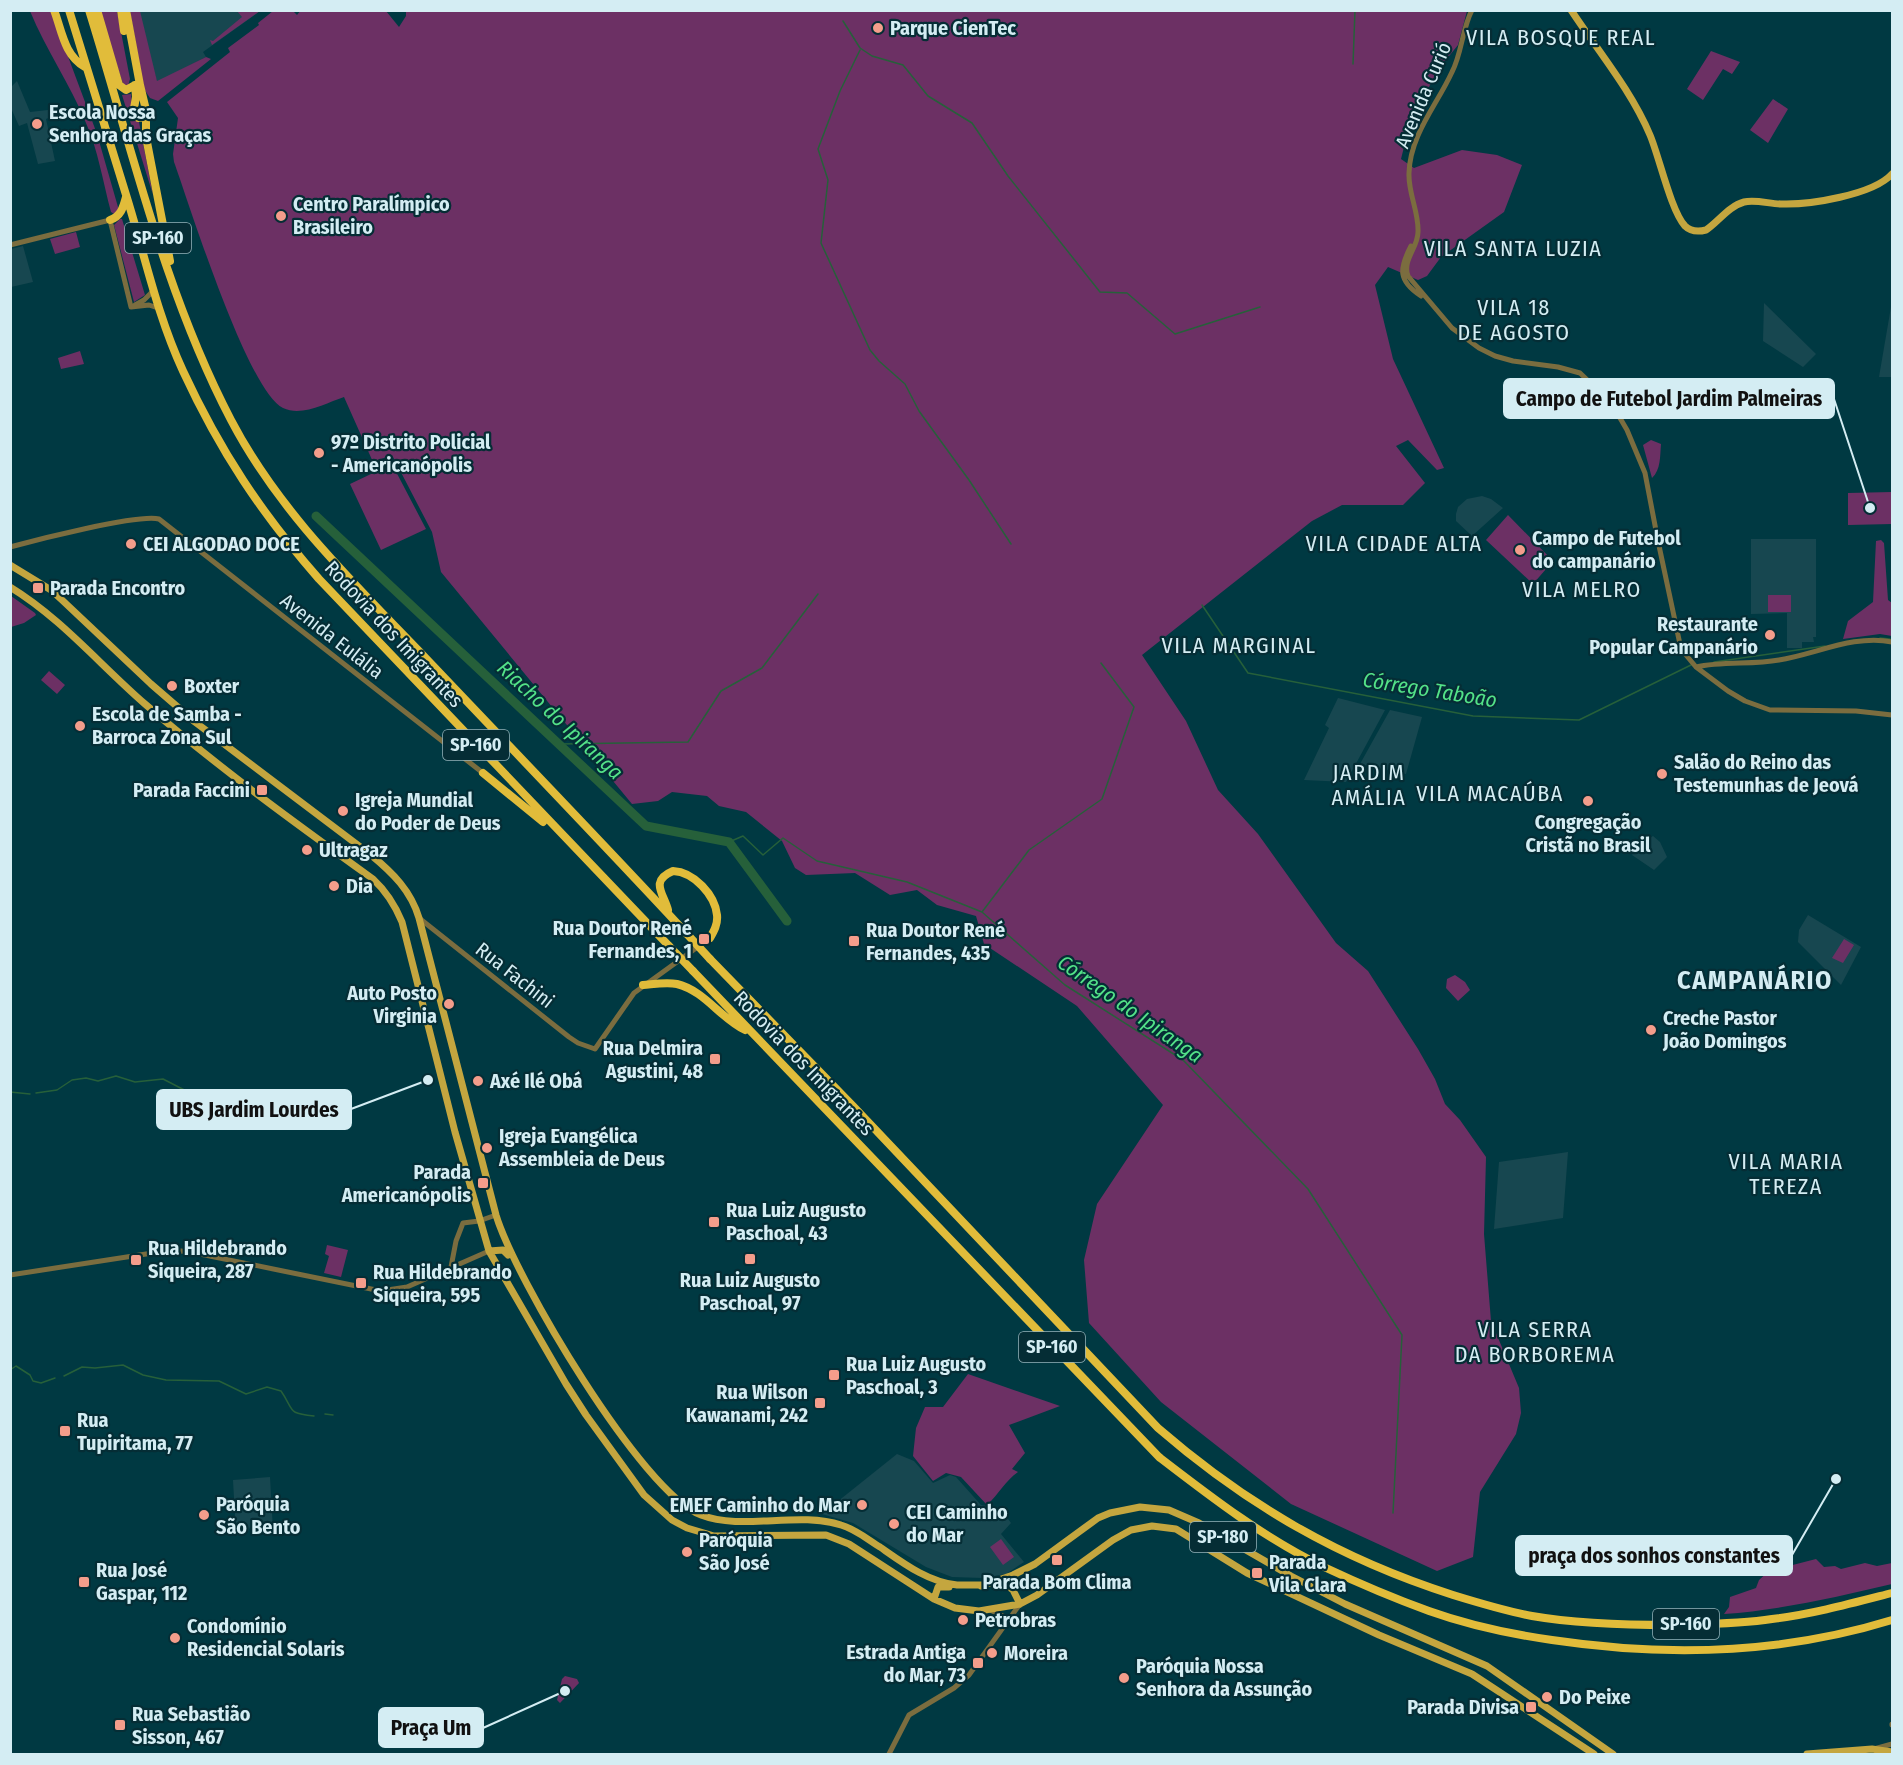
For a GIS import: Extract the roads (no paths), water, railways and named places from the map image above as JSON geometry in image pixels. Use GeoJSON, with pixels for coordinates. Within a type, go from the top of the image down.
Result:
{"type":"FeatureCollection","features":[{"type":"Feature","properties":{"kind":"highway"},"geometry":{"type":"LineString","coordinates":[[54,10],[68,49],[85,67]]}},
{"type":"Feature","properties":{"kind":"highway","name":"Rodovia dos Imigrantes"},"geometry":{"type":"LineString","coordinates":[[69,10],[127,197],[158,308],[182,369],[234,469],[281,536],[352,615],[569,843],[1159,1457],[1231,1511],[1283,1545],[1324,1567],[1430,1611],[1525,1636],[1606,1646],[1704,1651],[1750,1648],[1825,1637],[1890,1621]]}},
{"type":"Feature","properties":{"kind":"highway","name":"Rodovia dos Imigrantes"},"geometry":{"type":"LineString","coordinates":[[89,10],[176,294],[199,355],[232,423],[286,506],[357,588],[710,959],[853,1106],[1158,1428],[1200,1465],[1264,1509],[1313,1537],[1411,1581],[1500,1609],[1533,1616],[1613,1624],[1702,1624],[1771,1619],[1840,1607],[1893,1593]]}},
{"type":"Feature","properties":{"kind":"highway"},"geometry":{"type":"LineString","coordinates":[[96,10],[119,85],[126,90],[135,85]]}},
{"type":"Feature","properties":{"kind":"highway"},"geometry":{"type":"LineString","coordinates":[[121,10],[135,85],[134,114],[138,118],[146,117]]}},
{"type":"Feature","properties":{"kind":"highway"},"geometry":{"type":"LineString","coordinates":[[126,10],[140,86],[145,101],[146,137],[176,294]]}},
{"type":"Feature","properties":{"kind":"highway"},"geometry":{"type":"LineString","coordinates":[[110,220],[122,211],[127,197]]}},
{"type":"Feature","properties":{"kind":"highway"},"geometry":{"type":"LineString","coordinates":[[483,773],[569,843]]}},
{"type":"Feature","properties":{"kind":"highway"},"geometry":{"type":"LineString","coordinates":[[668,914],[668,907],[660,891],[661,880],[673,871],[688,874],[705,891],[715,908],[717,920],[711,938]]}},
{"type":"Feature","properties":{"kind":"highway"},"geometry":{"type":"LineString","coordinates":[[643,985],[663,983],[686,987],[703,997],[728,1020],[752,1033]]}},
{"type":"Feature","properties":{"kind":"main road"},"geometry":{"type":"LineString","coordinates":[[1571,10],[1627,92],[1650,135],[1681,220],[1691,231],[1706,230],[1736,206],[1745,202],[1784,204],[1822,201],[1866,189],[1886,181],[1893,174]]}},
{"type":"Feature","properties":{"kind":"main road"},"geometry":{"type":"LineString","coordinates":[[10,565],[56,595],[177,708],[387,868],[407,891],[419,918],[496,1215],[519,1269]]}},
{"type":"Feature","properties":{"kind":"main road"},"geometry":{"type":"LineString","coordinates":[[10,587],[49,615],[146,704],[209,756],[278,811],[385,890],[402,922],[479,1221],[489,1251],[566,1384],[644,1495],[664,1514],[687,1528],[714,1536],[826,1535],[835,1537],[856,1548],[934,1599],[955,1608],[990,1610],[1020,1604],[1048,1589],[1122,1534],[1141,1527],[1164,1526],[1183,1533],[1247,1573],[1379,1635],[1462,1668],[1489,1683],[1594,1755]]}},
{"type":"Feature","properties":{"kind":"main road"},"geometry":{"type":"LineString","coordinates":[[489,1251],[505,1251],[519,1269]]}},
{"type":"Feature","properties":{"kind":"main road","name":"SP-180"},"geometry":{"type":"LineString","coordinates":[[519,1269],[577,1371],[634,1452],[676,1497],[698,1514],[723,1520],[832,1522],[850,1528],[904,1564],[932,1578],[956,1585],[984,1585],[1035,1564],[1098,1518],[1110,1513],[1140,1507],[1169,1510],[1199,1523],[1345,1604],[1482,1663],[1613,1755]]}},
{"type":"Feature","properties":{"kind":"main road"},"geometry":{"type":"LineString","coordinates":[[1000,1580],[1012,1590],[1020,1604]]}},
{"type":"Feature","properties":{"kind":"main road"},"geometry":{"type":"LineString","coordinates":[[934,1599],[939,1586],[973,1588],[984,1585]]}},
{"type":"Feature","properties":{"kind":"main road"},"geometry":{"type":"LineString","coordinates":[[1807,1755],[1872,1749],[1893,1752]]}},
{"type":"Feature","properties":{"kind":"street","name":"Avenida Curió"},"geometry":{"type":"LineString","coordinates":[[1472,10],[1452,72],[1419,133],[1412,154],[1409,172],[1410,187],[1418,228],[1406,271],[1452,328],[1464,338],[1495,356],[1513,361],[1575,370],[1586,377],[1603,395],[1628,430],[1645,473],[1682,649],[1696,668]]}},
{"type":"Feature","properties":{"kind":"street"},"geometry":{"type":"LineString","coordinates":[[10,245],[110,220],[131,307]]}},
{"type":"Feature","properties":{"kind":"street"},"geometry":{"type":"LineString","coordinates":[[131,307],[144,300],[153,291]]}},
{"type":"Feature","properties":{"kind":"street"},"geometry":{"type":"LineString","coordinates":[[131,307],[149,305],[158,308]]}},
{"type":"Feature","properties":{"kind":"street","name":"Avenida Eulália"},"geometry":{"type":"LineString","coordinates":[[10,547],[131,520],[153,518],[164,522],[483,773]]}},
{"type":"Feature","properties":{"kind":"street"},"geometry":{"type":"LineString","coordinates":[[1696,668],[1710,664],[1779,660],[1864,640],[1880,639],[1893,642]]}},
{"type":"Feature","properties":{"kind":"street"},"geometry":{"type":"LineString","coordinates":[[1696,668],[1745,701],[1770,710],[1893,715]]}},
{"type":"Feature","properties":{"kind":"street","name":"Rua Fachini"},"geometry":{"type":"LineString","coordinates":[[419,918],[569,1037],[595,1049],[628,999],[643,985]]}},
{"type":"Feature","properties":{"kind":"street"},"geometry":{"type":"LineString","coordinates":[[643,985],[711,938]]}},
{"type":"Feature","properties":{"kind":"street"},"geometry":{"type":"LineString","coordinates":[[451,1267],[463,1223],[479,1221],[496,1215]]}},
{"type":"Feature","properties":{"kind":"street"},"geometry":{"type":"LineString","coordinates":[[10,1275],[180,1251],[381,1291],[407,1287],[489,1251]]}},
{"type":"Feature","properties":{"kind":"street"},"geometry":{"type":"LineString","coordinates":[[454,1252],[464,1262]]}},
{"type":"Feature","properties":{"kind":"street"},"geometry":{"type":"LineString","coordinates":[[889,1755],[909,1715],[963,1681],[1020,1604]]}},
{"type":"Feature","properties":{"kind":"street"},"geometry":{"type":"LineString","coordinates":[[990,1610],[1003,1616],[1004,1627]]}},
{"type":"Feature","properties":{"kind":"street"},"geometry":{"type":"LineString","coordinates":[[1872,1749],[1892,1742]]}},
{"type":"Feature","properties":{"kind":"waterway"},"geometry":{"type":"LineString","coordinates":[[1353,64],[1355,10]]}},
{"type":"Feature","properties":{"kind":"waterway"},"geometry":{"type":"LineString","coordinates":[[843,21],[860,48],[872,56],[903,65],[928,96],[972,123],[1008,176],[1100,292],[1127,293],[1175,334],[1260,307]]}},
{"type":"Feature","properties":{"kind":"waterway"},"geometry":{"type":"LineString","coordinates":[[860,50],[840,91],[818,149],[828,180],[821,243],[870,350],[905,384],[919,411],[969,480],[1011,544]]}},
{"type":"Feature","properties":{"kind":"waterway","name":"Riacho do Ipiranga"},"geometry":{"type":"LineString","coordinates":[[316,516],[646,826],[729,842],[787,921]]}},
{"type":"Feature","properties":{"kind":"waterway"},"geometry":{"type":"LineString","coordinates":[[559,744],[688,742],[721,691],[762,668],[818,594]]}},
{"type":"Feature","properties":{"kind":"waterway","name":"Córrego Taboão"},"geometry":{"type":"LineString","coordinates":[[1202,605],[1248,673],[1473,716],[1579,720],[1691,665]]}},
{"type":"Feature","properties":{"kind":"waterway","name":"Córrego Taboão"},"geometry":{"type":"LineString","coordinates":[[1880,638],[1890,639]]}},
{"type":"Feature","properties":{"kind":"waterway","name":"Córrego Taboão"},"geometry":{"type":"LineString","coordinates":[[1714,662],[1825,646]]}},
{"type":"Feature","properties":{"kind":"waterway"},"geometry":{"type":"LineString","coordinates":[[982,912],[1029,850],[1102,799],[1134,707],[1101,663]]}},
{"type":"Feature","properties":{"kind":"waterway","name":"Córrego do Ipiranga"},"geometry":{"type":"LineString","coordinates":[[729,842],[743,836],[763,855],[783,838],[817,861],[907,882],[982,912],[1065,985],[1183,1060],[1308,1189],[1402,1335],[1393,1513]]}},
{"type":"Feature","properties":{"kind":"waterway"},"geometry":{"type":"LineString","coordinates":[[36,1093],[57,1090],[72,1080],[86,1078],[98,1081],[116,1076],[135,1082],[163,1079],[196,1096]]}},
{"type":"Feature","properties":{"kind":"waterway"},"geometry":{"type":"LineString","coordinates":[[10,1092],[30,1094]]}},
{"type":"Feature","properties":{"kind":"waterway"},"geometry":{"type":"LineString","coordinates":[[211,1096],[226,1096],[246,1112],[306,1121],[331,1121]]}},
{"type":"Feature","properties":{"kind":"waterway"},"geometry":{"type":"LineString","coordinates":[[64,1376],[82,1367],[123,1365],[143,1375],[166,1380],[219,1381],[246,1394],[267,1387],[281,1391],[295,1412],[314,1416]]}},
{"type":"Feature","properties":{"kind":"waterway"},"geometry":{"type":"LineString","coordinates":[[10,1370],[16,1366],[30,1375],[33,1381],[41,1383],[55,1378]]}},
{"type":"Feature","properties":{"kind":"waterway"},"geometry":{"type":"LineString","coordinates":[[325,1414],[333,1415]]}},
{"type":"Feature","properties":{"kind":"place","name":"Parque CienTec"},"geometry":{"type":"Point","coordinates":[878,28]}},
{"type":"Feature","properties":{"kind":"place","name":"Escola Nossa Senhora das Graças"},"geometry":{"type":"Point","coordinates":[37,124]}},
{"type":"Feature","properties":{"kind":"place","name":"Centro Paralímpico Brasileiro"},"geometry":{"type":"Point","coordinates":[281,216]}},
{"type":"Feature","properties":{"kind":"place","name":"97º Distrito Policial - Americanópolis"},"geometry":{"type":"Point","coordinates":[319,453]}},
{"type":"Feature","properties":{"kind":"place","name":"Campo de Futebol Jardim Palmeiras"},"geometry":{"type":"Point","coordinates":[1870,508]}},
{"type":"Feature","properties":{"kind":"place","name":"CEI ALGODAO DOCE"},"geometry":{"type":"Point","coordinates":[131,544]}},
{"type":"Feature","properties":{"kind":"place","name":"Campo de Futebol do campanário"},"geometry":{"type":"Point","coordinates":[1520,550]}},
{"type":"Feature","properties":{"kind":"place","name":"Parada Encontro"},"geometry":{"type":"Point","coordinates":[38,588]}},
{"type":"Feature","properties":{"kind":"place","name":"Restaurante Popular Campanário"},"geometry":{"type":"Point","coordinates":[1770,635]}},
{"type":"Feature","properties":{"kind":"place","name":"Boxter"},"geometry":{"type":"Point","coordinates":[172,686]}},
{"type":"Feature","properties":{"kind":"place","name":"Escola de Samba - Barroca Zona Sul"},"geometry":{"type":"Point","coordinates":[80,726]}},
{"type":"Feature","properties":{"kind":"place","name":"Salão do Reino das Testemunhas de Jeová"},"geometry":{"type":"Point","coordinates":[1662,774]}},
{"type":"Feature","properties":{"kind":"place","name":"Parada Faccini"},"geometry":{"type":"Point","coordinates":[262,790]}},
{"type":"Feature","properties":{"kind":"place","name":"Congregação Cristã no Brasil"},"geometry":{"type":"Point","coordinates":[1588,801]}},
{"type":"Feature","properties":{"kind":"place","name":"Igreja Mundial do Poder de Deus"},"geometry":{"type":"Point","coordinates":[343,811]}},
{"type":"Feature","properties":{"kind":"place","name":"Ultragaz"},"geometry":{"type":"Point","coordinates":[307,850]}},
{"type":"Feature","properties":{"kind":"place","name":"Dia"},"geometry":{"type":"Point","coordinates":[334,886]}},
{"type":"Feature","properties":{"kind":"place","name":"Rua Doutor René Fernandes, 1"},"geometry":{"type":"Point","coordinates":[704,939]}},
{"type":"Feature","properties":{"kind":"place","name":"Rua Doutor René Fernandes, 435"},"geometry":{"type":"Point","coordinates":[854,941]}},
{"type":"Feature","properties":{"kind":"place","name":"Auto Posto Virginia"},"geometry":{"type":"Point","coordinates":[449,1004]}},
{"type":"Feature","properties":{"kind":"place","name":"Creche Pastor João Domingos"},"geometry":{"type":"Point","coordinates":[1651,1030]}},
{"type":"Feature","properties":{"kind":"place","name":"Rua Delmira Agustini, 48"},"geometry":{"type":"Point","coordinates":[715,1059]}},
{"type":"Feature","properties":{"kind":"place","name":"UBS Jardim Lourdes"},"geometry":{"type":"Point","coordinates":[428,1080]}},
{"type":"Feature","properties":{"kind":"place","name":"Axé Ilé Obá"},"geometry":{"type":"Point","coordinates":[478,1081]}},
{"type":"Feature","properties":{"kind":"place","name":"Igreja Evangélica Assembleia de Deus"},"geometry":{"type":"Point","coordinates":[487,1148]}},
{"type":"Feature","properties":{"kind":"place","name":"Parada Americanópolis"},"geometry":{"type":"Point","coordinates":[483,1183]}},
{"type":"Feature","properties":{"kind":"place","name":"Rua Luiz Augusto Paschoal, 43"},"geometry":{"type":"Point","coordinates":[714,1222]}},
{"type":"Feature","properties":{"kind":"place","name":"Rua Luiz Augusto Paschoal, 97"},"geometry":{"type":"Point","coordinates":[750,1259]}},
{"type":"Feature","properties":{"kind":"place","name":"Rua Hildebrando Siqueira, 287"},"geometry":{"type":"Point","coordinates":[136,1260]}},
{"type":"Feature","properties":{"kind":"place","name":"Rua Hildebrando Siqueira, 595"},"geometry":{"type":"Point","coordinates":[361,1283]}},
{"type":"Feature","properties":{"kind":"place","name":"Rua Luiz Augusto Paschoal, 3"},"geometry":{"type":"Point","coordinates":[834,1375]}},
{"type":"Feature","properties":{"kind":"place","name":"Rua Wilson Kawanami, 242"},"geometry":{"type":"Point","coordinates":[820,1403]}},
{"type":"Feature","properties":{"kind":"place","name":"Rua Tupiritama, 77"},"geometry":{"type":"Point","coordinates":[65,1431]}},
{"type":"Feature","properties":{"kind":"place","name":"praça dos sonhos constantes"},"geometry":{"type":"Point","coordinates":[1836,1479]}},
{"type":"Feature","properties":{"kind":"place","name":"EMEF Caminho do Mar"},"geometry":{"type":"Point","coordinates":[862,1505]}},
{"type":"Feature","properties":{"kind":"place","name":"Paróquia São Bento"},"geometry":{"type":"Point","coordinates":[204,1515]}},
{"type":"Feature","properties":{"kind":"place","name":"CEI Caminho do Mar"},"geometry":{"type":"Point","coordinates":[894,1524]}},
{"type":"Feature","properties":{"kind":"place","name":"Paróquia São José"},"geometry":{"type":"Point","coordinates":[687,1552]}},
{"type":"Feature","properties":{"kind":"place","name":"Parada Bom Clima"},"geometry":{"type":"Point","coordinates":[1057,1560]}},
{"type":"Feature","properties":{"kind":"place","name":"Parada Vila Clara"},"geometry":{"type":"Point","coordinates":[1257,1573]}},
{"type":"Feature","properties":{"kind":"place","name":"Rua José Gaspar, 112"},"geometry":{"type":"Point","coordinates":[84,1582]}},
{"type":"Feature","properties":{"kind":"place","name":"Petrobras"},"geometry":{"type":"Point","coordinates":[963,1620]}},
{"type":"Feature","properties":{"kind":"place","name":"Condomínio Residencial Solaris"},"geometry":{"type":"Point","coordinates":[175,1638]}},
{"type":"Feature","properties":{"kind":"place","name":"Moreira"},"geometry":{"type":"Point","coordinates":[992,1653]}},
{"type":"Feature","properties":{"kind":"place","name":"Estrada Antiga do Mar, 73"},"geometry":{"type":"Point","coordinates":[978,1663]}},
{"type":"Feature","properties":{"kind":"place","name":"Paróquia Nossa Senhora da Assunção"},"geometry":{"type":"Point","coordinates":[1124,1678]}},
{"type":"Feature","properties":{"kind":"place","name":"Praça Um"},"geometry":{"type":"Point","coordinates":[565,1691]}},
{"type":"Feature","properties":{"kind":"place","name":"Do Peixe"},"geometry":{"type":"Point","coordinates":[1547,1697]}},
{"type":"Feature","properties":{"kind":"place","name":"Parada Divisa"},"geometry":{"type":"Point","coordinates":[1531,1707]}},
{"type":"Feature","properties":{"kind":"place","name":"Rua Sebastião Sisson, 467"},"geometry":{"type":"Point","coordinates":[120,1725]}},
{"type":"Feature","properties":{"kind":"district","name":"VILA BOSQUE REAL"},"geometry":{"type":"Point","coordinates":[1561,37]}},
{"type":"Feature","properties":{"kind":"district","name":"VILA SANTA LUZIA"},"geometry":{"type":"Point","coordinates":[1513,248]}},
{"type":"Feature","properties":{"kind":"district","name":"VILA 18 DE AGOSTO"},"geometry":{"type":"Point","coordinates":[1514,320]}},
{"type":"Feature","properties":{"kind":"district","name":"VILA CIDADE ALTA"},"geometry":{"type":"Point","coordinates":[1394,543]}},
{"type":"Feature","properties":{"kind":"district","name":"VILA MELRO"},"geometry":{"type":"Point","coordinates":[1582,589]}},
{"type":"Feature","properties":{"kind":"district","name":"VILA MARGINAL"},"geometry":{"type":"Point","coordinates":[1239,645]}},
{"type":"Feature","properties":{"kind":"district","name":"JARDIM AMÁLIA"},"geometry":{"type":"Point","coordinates":[1369,784]}},
{"type":"Feature","properties":{"kind":"district","name":"VILA MACAÚBA"},"geometry":{"type":"Point","coordinates":[1490,793]}},
{"type":"Feature","properties":{"kind":"district","name":"CAMPANÁRIO"},"geometry":{"type":"Point","coordinates":[1755,980]}},
{"type":"Feature","properties":{"kind":"district","name":"VILA MARIA TEREZA"},"geometry":{"type":"Point","coordinates":[1786,1174]}},
{"type":"Feature","properties":{"kind":"district","name":"VILA SERRA DA BORBOREMA"},"geometry":{"type":"Point","coordinates":[1535,1342]}}]}
